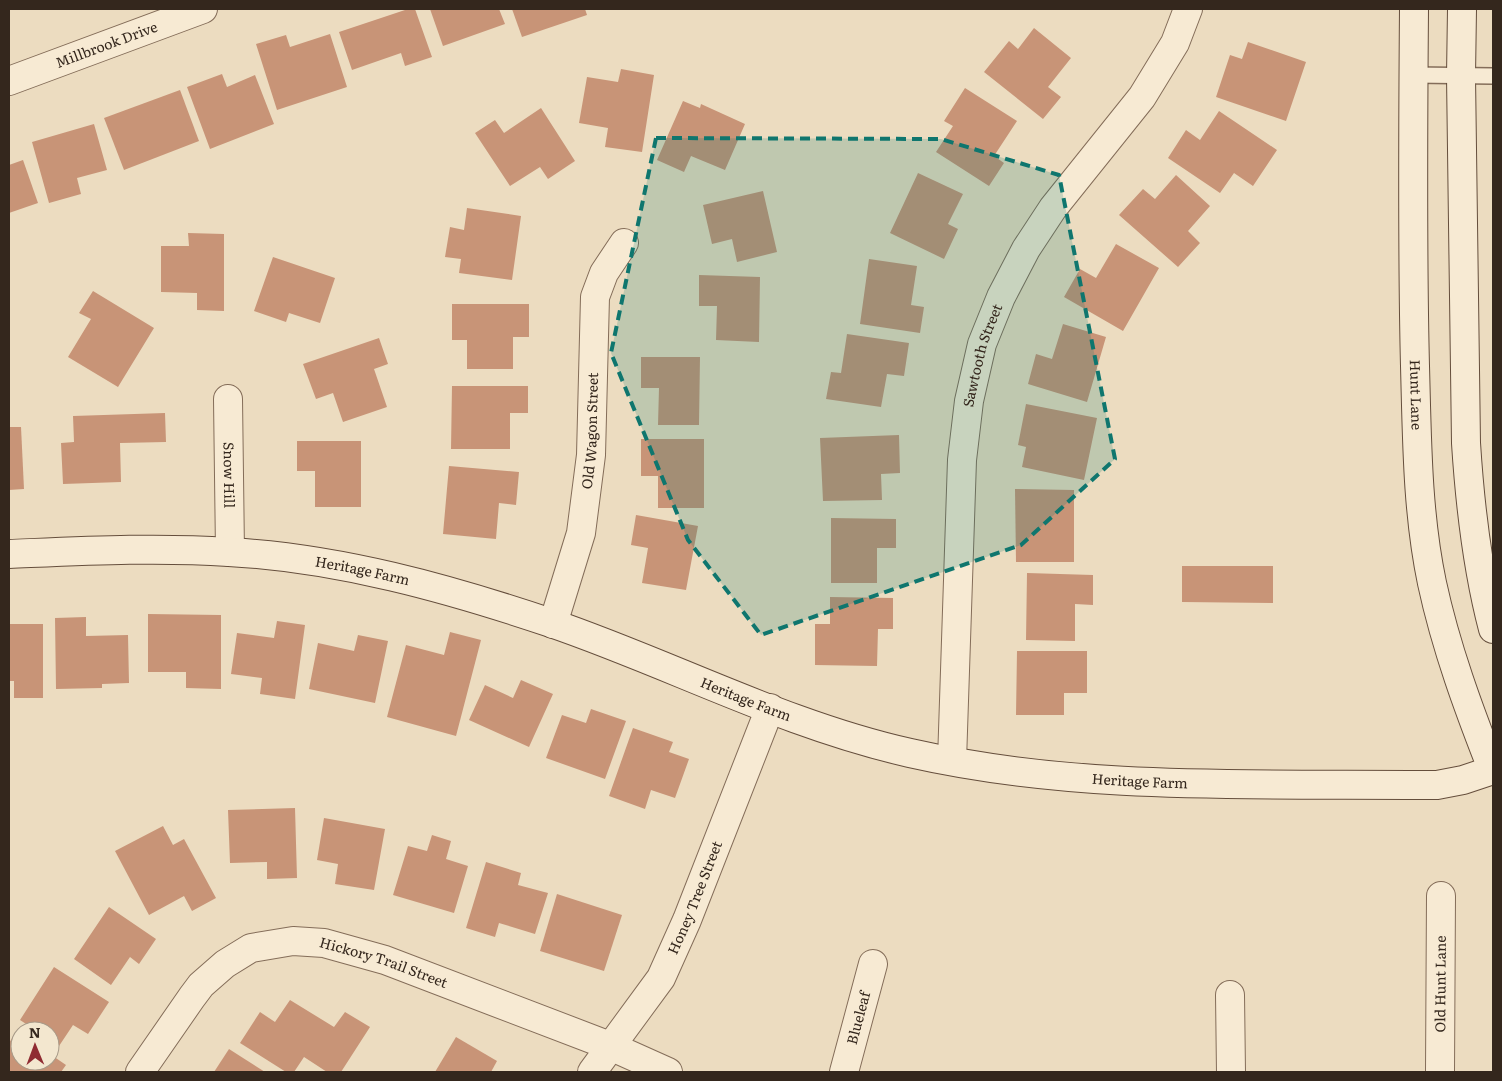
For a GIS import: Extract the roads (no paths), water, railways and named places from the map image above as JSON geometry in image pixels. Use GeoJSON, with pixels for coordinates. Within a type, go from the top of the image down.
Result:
{"type":"FeatureCollection","features":[{"type":"Feature","properties":{"kind":"street","name":"Millbrook Drive"},"geometry":{"type":"LineString","coordinates":[[9,81],[203,9]]}},
{"type":"Feature","properties":{"kind":"street","name":"Sawtooth Street"},"geometry":{"type":"LineString","coordinates":[[952,761],[962,460],[969,401],[982,344],[1026,249],[1053,208],[1142,97],[1174,43],[1188,9]]}},
{"type":"Feature","properties":{"kind":"street","name":"Hunt Lane"},"geometry":{"type":"LineString","coordinates":[[1414,9],[1413,263],[1418,456],[1425,538],[1432,582],[1450,653],[1468,707],[1493,771]]}},
{"type":"Feature","properties":{"kind":"street"},"geometry":{"type":"LineString","coordinates":[[1462,9],[1461,76],[1466,443],[1476,545],[1493,630]]}},
{"type":"Feature","properties":{"kind":"street","name":"Old Wagon Street"},"geometry":{"type":"LineString","coordinates":[[553,624],[581,533],[591,455],[595,297],[604,273],[624,242]]}},
{"type":"Feature","properties":{"kind":"street","name":"Snow Hill"},"geometry":{"type":"LineString","coordinates":[[228,399],[230,552]]}},
{"type":"Feature","properties":{"kind":"street","name":"Heritage Farm"},"geometry":{"type":"LineString","coordinates":[[9,554],[140,550],[230,552],[314,561],[367,571],[449,591],[553,624],[832,733],[909,753],[1018,772],[1125,782],[1437,785],[1493,771]]}},
{"type":"Feature","properties":{"kind":"street","name":"Honey Tree Street"},"geometry":{"type":"LineString","coordinates":[[592,1072],[661,978],[687,920],[770,708]]}},
{"type":"Feature","properties":{"kind":"street","name":"Old Hunt Lane"},"geometry":{"type":"LineString","coordinates":[[1440,1072],[1441,896]]}},
{"type":"Feature","properties":{"kind":"street","name":"Hickory Trail Street"},"geometry":{"type":"LineString","coordinates":[[140,1072],[201,985],[224,964],[251,948],[293,941],[324,943],[385,960],[610,1046],[668,1072]]}},
{"type":"Feature","properties":{"kind":"street","name":"Blueleaf"},"geometry":{"type":"LineString","coordinates":[[844,1072],[873,964]]}},
{"type":"Feature","properties":{"kind":"street"},"geometry":{"type":"LineString","coordinates":[[1230,995],[1231,1072]]}},
{"type":"Feature","properties":{"kind":"lane"},"geometry":{"type":"LineString","coordinates":[[1414,75],[1493,76]]}}]}
